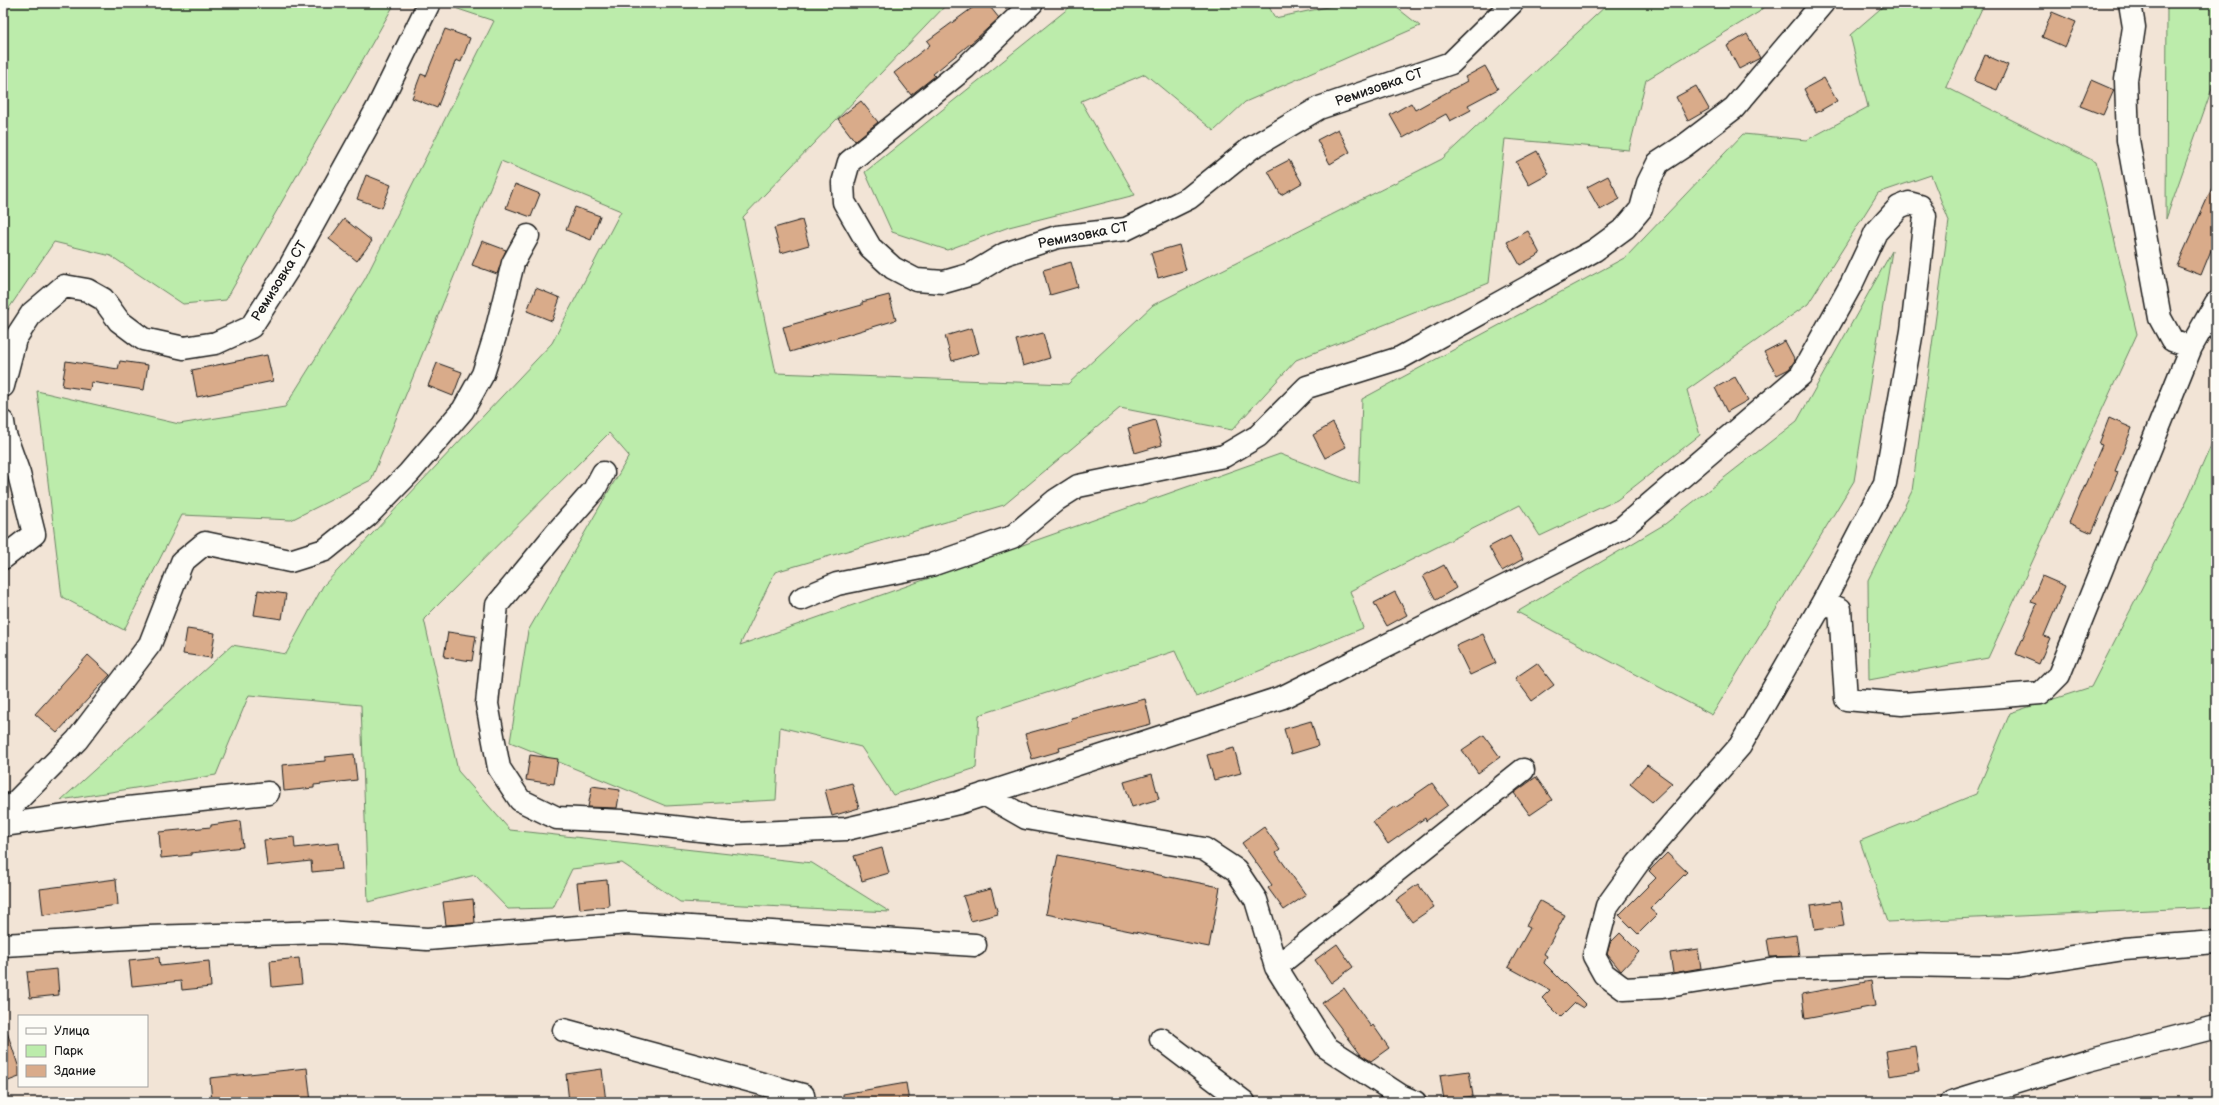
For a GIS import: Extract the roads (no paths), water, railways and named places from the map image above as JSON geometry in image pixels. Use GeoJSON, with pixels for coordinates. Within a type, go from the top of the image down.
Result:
{"type":"FeatureCollection","features":[{"type":"Feature","properties":{"kind":"street","name":"Ремизовка СТ"},"geometry":{"type":"LineString","coordinates":[[3,386],[14,339],[32,313],[64,286],[86,290],[103,299],[119,321],[143,339],[184,348],[216,343],[251,327],[305,238],[378,107],[429,3]]}},
{"type":"Feature","properties":{"kind":"street","name":"Ремизовка СТ"},"geometry":{"type":"LineString","coordinates":[[1032,3],[965,68],[849,162],[843,184],[844,202],[870,246],[893,268],[916,280],[944,282],[972,274],[1005,254],[1057,238],[1126,229],[1189,198],[1251,148],[1319,108],[1450,63],[1512,3]]}},
{"type":"Feature","properties":{"kind":"street"},"geometry":{"type":"LineString","coordinates":[[801,599],[837,584],[932,565],[1012,537],[1056,500],[1078,486],[1224,456],[1258,436],[1307,387],[1400,358],[1595,250],[1625,228],[1640,209],[1648,183],[1658,163],[1684,146],[1734,108],[1823,3]]}},
{"type":"Feature","properties":{"kind":"street"},"geometry":{"type":"LineString","coordinates":[[2130,3],[2134,27],[2126,80],[2128,140],[2160,318],[2172,340],[2191,347]]}},
{"type":"Feature","properties":{"kind":"street"},"geometry":{"type":"LineString","coordinates":[[603,473],[594,490],[557,532],[497,605],[486,704],[499,768],[520,800],[557,818],[622,821],[734,834],[846,829],[958,803],[1283,697],[1622,528],[1801,375],[1852,283],[1876,232],[1899,207],[1910,203],[1920,206],[1925,216],[1912,331],[1885,483],[1824,602],[1740,746],[1638,863],[1607,906],[1594,956],[1604,974],[1624,989],[1662,987],[1776,968],[1900,964],[2009,967],[2124,949],[2216,942]]}},
{"type":"Feature","properties":{"kind":"street"},"geometry":{"type":"LineString","coordinates":[[3,815],[77,740],[150,644],[182,562],[205,543],[290,561],[325,550],[367,516],[409,473],[463,410],[482,374],[495,336],[513,263],[528,236]]}},
{"type":"Feature","properties":{"kind":"street"},"geometry":{"type":"LineString","coordinates":[[1824,602],[1840,609],[1846,699],[1902,704],[2041,693],[2059,674],[2191,347],[2216,303]]}},
{"type":"Feature","properties":{"kind":"street"},"geometry":{"type":"LineString","coordinates":[[3,422],[5,435],[19,474],[34,534],[3,558]]}},
{"type":"Feature","properties":{"kind":"street"},"geometry":{"type":"LineString","coordinates":[[1276,967],[1522,770]]}},
{"type":"Feature","properties":{"kind":"street"},"geometry":{"type":"LineString","coordinates":[[3,825],[109,810],[268,793]]}},
{"type":"Feature","properties":{"kind":"street"},"geometry":{"type":"LineString","coordinates":[[984,794],[1026,818],[1204,849],[1236,870],[1256,900],[1276,967],[1326,1047],[1401,1096],[1415,1102]]}},
{"type":"Feature","properties":{"kind":"street"},"geometry":{"type":"LineString","coordinates":[[3,945],[147,937],[326,932],[427,939],[629,924],[975,945]]}},
{"type":"Feature","properties":{"kind":"street"},"geometry":{"type":"LineString","coordinates":[[1952,1102],[2088,1060],[2216,1027]]}},
{"type":"Feature","properties":{"kind":"street"},"geometry":{"type":"LineString","coordinates":[[564,1030],[803,1095],[804,1102]]}},
{"type":"Feature","properties":{"kind":"street"},"geometry":{"type":"LineString","coordinates":[[1161,1040],[1244,1102]]}}]}
